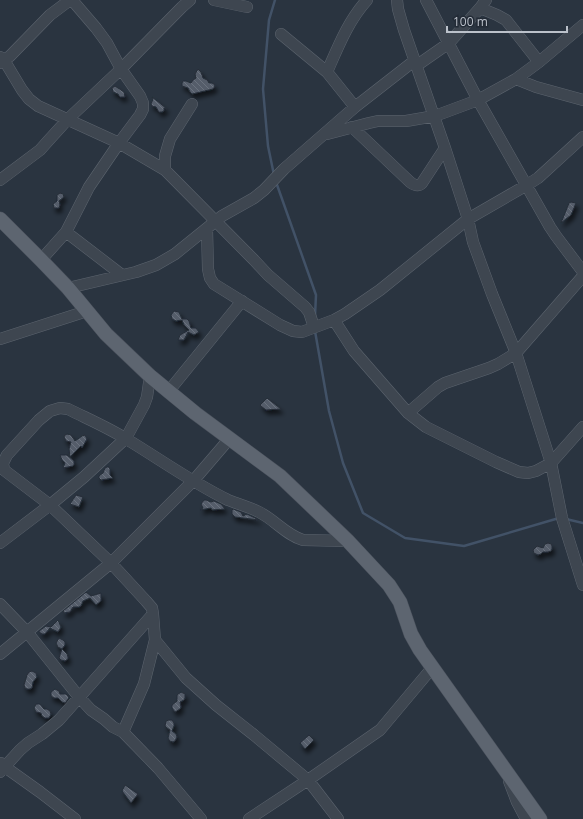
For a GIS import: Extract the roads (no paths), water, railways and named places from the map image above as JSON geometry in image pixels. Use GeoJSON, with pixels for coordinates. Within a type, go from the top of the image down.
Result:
{"type":"FeatureCollection","features":[{"type":"Feature","properties":{"kind":"main road"},"geometry":{"type":"LineString","coordinates":[[0,219],[68,288],[106,334],[150,376],[168,392],[280,476],[348,541],[389,585],[400,602],[411,634],[420,650],[540,819]]}},
{"type":"Feature","properties":{"kind":"street"},"geometry":{"type":"LineString","coordinates":[[41,260],[66,232],[89,187],[119,143],[140,115],[143,109],[140,96],[121,69],[103,37],[71,0],[50,15],[10,56],[1,60],[22,90],[29,99],[38,106],[119,143],[164,170],[268,275],[305,307],[309,312],[314,327]]}},
{"type":"Feature","properties":{"kind":"street"},"geometry":{"type":"LineString","coordinates":[[0,180],[40,150],[68,119],[121,69],[190,0]]}},
{"type":"Feature","properties":{"kind":"street"},"geometry":{"type":"LineString","coordinates":[[214,0],[247,7]]}},
{"type":"Feature","properties":{"kind":"street"},"geometry":{"type":"LineString","coordinates":[[328,72],[338,46],[354,16],[367,0]]}},
{"type":"Feature","properties":{"kind":"street"},"geometry":{"type":"LineString","coordinates":[[397,0],[404,30],[435,116],[474,242],[492,294],[516,352],[551,463],[562,518],[583,585]]}},
{"type":"Feature","properties":{"kind":"street"},"geometry":{"type":"LineString","coordinates":[[426,0],[478,100],[527,186],[556,236],[583,272]]}},
{"type":"Feature","properties":{"kind":"street"},"geometry":{"type":"LineString","coordinates":[[68,288],[156,265],[175,254],[227,213],[248,202],[264,190],[284,169],[355,107],[415,64],[449,43],[483,4],[506,20],[539,62]]}},
{"type":"Feature","properties":{"kind":"street"},"geometry":{"type":"LineString","coordinates":[[324,134],[378,121],[406,121],[435,116],[478,100],[516,79],[583,25]]}},
{"type":"Feature","properties":{"kind":"street"},"geometry":{"type":"LineString","coordinates":[[281,34],[328,72],[355,107]]}},
{"type":"Feature","properties":{"kind":"street"},"geometry":{"type":"LineString","coordinates":[[516,79],[536,87],[583,100]]}},
{"type":"Feature","properties":{"kind":"street"},"geometry":{"type":"LineString","coordinates":[[164,170],[165,156],[170,139],[192,104]]}},
{"type":"Feature","properties":{"kind":"street"},"geometry":{"type":"LineString","coordinates":[[352,127],[416,186],[422,183],[445,148]]}},
{"type":"Feature","properties":{"kind":"street"},"geometry":{"type":"LineString","coordinates":[[207,229],[208,269],[210,278],[214,284],[280,325],[293,331],[302,332],[334,320],[380,290],[468,219],[527,186],[538,178],[583,137]]}},
{"type":"Feature","properties":{"kind":"street"},"geometry":{"type":"LineString","coordinates":[[66,232],[122,275]]}},
{"type":"Feature","properties":{"kind":"street"},"geometry":{"type":"LineString","coordinates":[[408,413],[438,387],[445,383],[489,368],[516,352],[583,276]]}},
{"type":"Feature","properties":{"kind":"street"},"geometry":{"type":"LineString","coordinates":[[168,392],[242,301]]}},
{"type":"Feature","properties":{"kind":"street"},"geometry":{"type":"LineString","coordinates":[[0,339],[87,311]]}},
{"type":"Feature","properties":{"kind":"street"},"geometry":{"type":"LineString","coordinates":[[334,320],[354,351],[408,413],[426,427],[519,472],[528,473],[536,471],[551,463],[583,427]]}},
{"type":"Feature","properties":{"kind":"street"},"geometry":{"type":"LineString","coordinates":[[0,543],[84,477],[126,438],[144,405],[147,397],[150,376]]}},
{"type":"Feature","properties":{"kind":"street"},"geometry":{"type":"LineString","coordinates":[[123,732],[144,684],[155,640],[152,608],[110,563],[50,505],[4,470],[3,463],[7,455],[39,420],[50,411],[60,408],[68,409],[126,438],[229,500],[261,513],[296,538],[303,540],[348,541]]}},
{"type":"Feature","properties":{"kind":"street"},"geometry":{"type":"LineString","coordinates":[[0,654],[110,563],[194,480],[230,438]]}},
{"type":"Feature","properties":{"kind":"street"},"geometry":{"type":"LineString","coordinates":[[0,604],[27,632],[91,710],[113,727],[123,732],[158,768],[202,819]]}},
{"type":"Feature","properties":{"kind":"street"},"geometry":{"type":"LineString","coordinates":[[75,819],[40,792],[2,767],[28,743],[59,720],[153,614]]}},
{"type":"Feature","properties":{"kind":"street"},"geometry":{"type":"LineString","coordinates":[[155,640],[186,678],[216,705],[308,780],[338,819]]}},
{"type":"Feature","properties":{"kind":"street"},"geometry":{"type":"LineString","coordinates":[[249,819],[380,730],[432,668]]}},
{"type":"Feature","properties":{"kind":"street"},"geometry":{"type":"LineString","coordinates":[[505,771],[517,802],[526,819]]}},
{"type":"Feature","properties":{"kind":"waterway"},"geometry":{"type":"LineString","coordinates":[[274,175],[268,146],[263,89],[269,20],[275,0]]}},
{"type":"Feature","properties":{"kind":"waterway"},"geometry":{"type":"LineString","coordinates":[[276,182],[316,295],[315,316]]}},
{"type":"Feature","properties":{"kind":"waterway"},"geometry":{"type":"LineString","coordinates":[[315,331],[329,411],[343,463],[363,513],[405,538],[464,546],[559,518]]}},
{"type":"Feature","properties":{"kind":"waterway"},"geometry":{"type":"LineString","coordinates":[[566,519],[583,523]]}}]}
